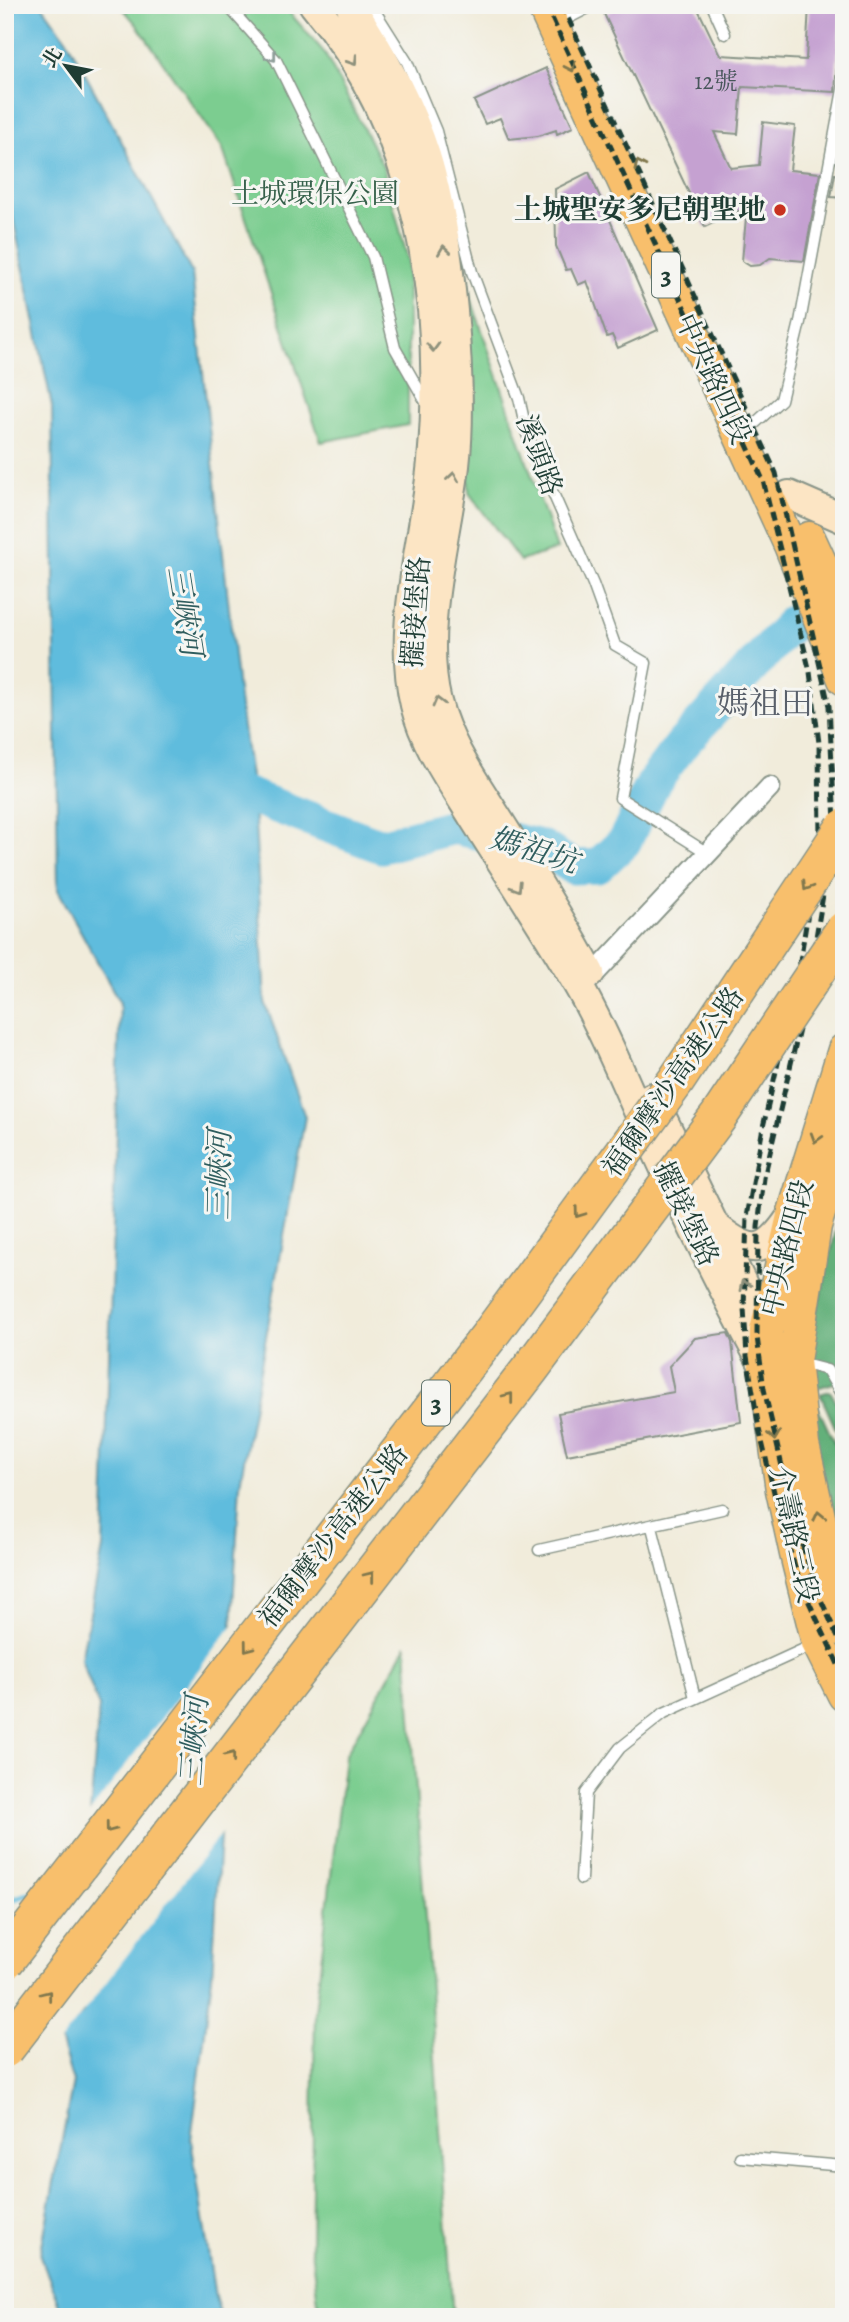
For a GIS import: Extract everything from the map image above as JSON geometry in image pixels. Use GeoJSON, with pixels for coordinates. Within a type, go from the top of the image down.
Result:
{"type":"FeatureCollection","features":[{"type":"Feature","properties":{"kind":"highway","name":"福爾摩沙高速公路"},"geometry":{"type":"LineString","coordinates":[[5,1961],[489,1336],[676,1082],[844,828]]}},
{"type":"Feature","properties":{"kind":"highway","name":"福爾摩沙高速公路"},"geometry":{"type":"LineString","coordinates":[[5,2049],[531,1368],[719,1116],[844,930]]}},
{"type":"Feature","properties":{"kind":"main road","name":"中央路四段"},"geometry":{"type":"LineString","coordinates":[[565,12],[748,430],[803,564],[844,678]]}},
{"type":"Feature","properties":{"kind":"main road","name":"中央路四段"},"geometry":{"type":"LineString","coordinates":[[748,430],[789,495],[803,564],[844,613]]}},
{"type":"Feature","properties":{"kind":"main road","name":"中央路四段"},"geometry":{"type":"LineString","coordinates":[[780,1365],[766,1331],[794,1212],[844,1050]]}},
{"type":"Feature","properties":{"kind":"main road","name":"中央路四段"},"geometry":{"type":"LineString","coordinates":[[780,1365],[815,1226],[844,1133]]}},
{"type":"Feature","properties":{"kind":"main road","name":"介壽路三段"},"geometry":{"type":"LineString","coordinates":[[780,1365],[782,1490],[831,1637],[844,1695]]}},
{"type":"Feature","properties":{"kind":"street","name":"擺接堡路"},"geometry":{"type":"LineString","coordinates":[[314,5],[356,65],[387,124],[405,171],[420,226],[429,289],[434,416],[432,461],[408,663],[415,706],[559,935],[586,983],[715,1226],[766,1331]]}},
{"type":"Feature","properties":{"kind":"street","name":"擺接堡路"},"geometry":{"type":"LineString","coordinates":[[350,5],[401,93],[426,157],[440,222],[454,336],[457,408],[455,463],[432,629],[431,667],[453,766]]}},
{"type":"Feature","properties":{"kind":"street"},"geometry":{"type":"LineString","coordinates":[[789,495],[844,519]]}},
{"type":"Feature","properties":{"kind":"street"},"geometry":{"type":"LineString","coordinates":[[803,564],[816,647]]}},
{"type":"Feature","properties":{"kind":"street"},"geometry":{"type":"LineString","coordinates":[[586,983],[706,852],[770,787]]}},
{"type":"Feature","properties":{"kind":"street","name":"擺接堡路"},"geometry":{"type":"LineString","coordinates":[[586,983],[703,1252],[780,1365]]}},
{"type":"Feature","properties":{"kind":"street"},"geometry":{"type":"LineString","coordinates":[[715,1226],[738,1245],[760,1247],[776,1240],[794,1212]]}},
{"type":"Feature","properties":{"kind":"lane"},"geometry":{"type":"LineString","coordinates":[[227,5],[276,60],[289,85],[373,257],[395,348],[434,416]]}},
{"type":"Feature","properties":{"kind":"lane","name":"溪頭路"},"geometry":{"type":"LineString","coordinates":[[372,5],[407,62],[436,131],[472,272],[519,398],[536,458],[593,584],[615,645],[646,663],[620,797],[706,852]]}},
{"type":"Feature","properties":{"kind":"lane"},"geometry":{"type":"LineString","coordinates":[[712,5],[725,34]]}},
{"type":"Feature","properties":{"kind":"lane"},"geometry":{"type":"LineString","coordinates":[[748,430],[782,400],[800,322],[844,85]]}},
{"type":"Feature","properties":{"kind":"lane"},"geometry":{"type":"LineString","coordinates":[[780,1365],[827,1370],[844,1399]]}},
{"type":"Feature","properties":{"kind":"lane"},"geometry":{"type":"LineString","coordinates":[[539,1550],[652,1527],[722,1509]]}},
{"type":"Feature","properties":{"kind":"lane"},"geometry":{"type":"LineString","coordinates":[[652,1527],[695,1698]]}},
{"type":"Feature","properties":{"kind":"lane"},"geometry":{"type":"LineString","coordinates":[[581,1879],[586,1793],[620,1748],[664,1713],[831,1637]]}},
{"type":"Feature","properties":{"kind":"lane"},"geometry":{"type":"LineString","coordinates":[[740,2157],[844,2166]]}},
{"type":"Feature","properties":{"kind":"green space","name":"土城環保公園"},"geometry":{"type":"Polygon","coordinates":[[[120,5],[283,5],[324,52],[383,166],[408,260],[408,425],[321,442],[222,147],[137,25],[120,5]]]}},
{"type":"Feature","properties":{"kind":"green space"},"geometry":{"type":"Polygon","coordinates":[[[456,255],[557,549],[520,561],[469,493],[456,255]]]}},
{"type":"Feature","properties":{"kind":"green space"},"geometry":{"type":"Polygon","coordinates":[[[844,1198],[844,1380],[810,1390],[844,1464],[844,1545],[813,1446],[802,1368],[844,1198]]]}},
{"type":"Feature","properties":{"kind":"green space"},"geometry":{"type":"Polygon","coordinates":[[[830,1391],[844,1415],[844,1447],[820,1394],[830,1391]]]}},
{"type":"Feature","properties":{"kind":"green space"},"geometry":{"type":"Polygon","coordinates":[[[406,1646],[453,2317],[320,2317],[311,2250],[315,2012],[345,1756],[406,1646]]]}},
{"type":"Feature","properties":{"kind":"water","name":"三峽河"},"geometry":{"type":"Polygon","coordinates":[[[5,5],[42,5],[67,40],[192,273],[239,699],[254,805],[265,1002],[305,1117],[240,1483],[212,1977],[191,2140],[215,2297],[221,2317],[65,2317],[40,2256],[73,2082],[59,2036],[83,2013],[86,1862],[99,1707],[81,1659],[103,1548],[120,1003],[58,890],[52,406],[5,179],[5,5]]]}},
{"type":"Feature","properties":{"kind":"pier"},"geometry":{"type":"Polygon","coordinates":[[[238,1618],[225,1828],[58,2045],[57,2034],[80,2012],[86,1817],[238,1618]]]}},
{"type":"Feature","properties":{"kind":"building"},"geometry":{"type":"Polygon","coordinates":[[[623,5],[696,5],[720,55],[806,60],[809,5],[841,5],[835,92],[742,87],[738,134],[714,132],[731,168],[759,165],[763,122],[795,126],[790,170],[820,173],[804,261],[770,258],[760,265],[750,266],[742,261],[747,207],[705,227],[604,14],[623,5]]]}},
{"type":"Feature","properties":{"kind":"building"},"geometry":{"type":"Polygon","coordinates":[[[546,68],[573,127],[557,134],[556,130],[538,136],[509,139],[500,118],[485,124],[474,101],[546,68]]]}},
{"type":"Feature","properties":{"kind":"building"},"geometry":{"type":"Polygon","coordinates":[[[589,172],[658,330],[618,348],[612,335],[607,337],[587,281],[578,285],[571,269],[566,270],[556,246],[555,189],[589,172]]]}},
{"type":"Feature","properties":{"kind":"building"},"geometry":{"type":"Polygon","coordinates":[[[835,174],[844,175],[844,198],[831,197],[835,174]]]}},
{"type":"Feature","properties":{"kind":"building"},"geometry":{"type":"Polygon","coordinates":[[[728,1333],[732,1342],[741,1422],[567,1455],[558,1413],[674,1392],[669,1366],[695,1338],[728,1333]]]}},
{"type":"Feature","properties":{"kind":"waterway","name":"媽祖坑"},"geometry":{"type":"LineString","coordinates":[[213,782],[381,846],[453,827],[542,847],[573,867],[598,866],[624,842],[655,780],[683,743],[793,622]]}},
{"type":"Feature","properties":{"kind":"waterway"},"geometry":{"type":"LineString","coordinates":[[5,1902],[43,1889]]}},
{"type":"Feature","properties":{"kind":"railway"},"geometry":{"type":"LineString","coordinates":[[546,5],[763,480],[810,672],[819,743],[820,839],[796,986],[763,1127],[747,1217],[744,1308],[747,1356],[759,1429],[782,1526],[801,1585],[844,1677]]}},
{"type":"Feature","properties":{"kind":"railway"},"geometry":{"type":"LineString","coordinates":[[562,5],[776,473],[829,706],[835,822],[805,1004],[764,1178],[758,1227],[757,1337],[764,1389],[795,1522],[817,1591],[844,1651]]}},
{"type":"Feature","properties":{"kind":"place","name":"土城聖安多尼朝聖地"},"geometry":{"type":"Point","coordinates":[780,210]}},
{"type":"Feature","properties":{"kind":"district","name":"媽祖田"},"geometry":{"type":"Point","coordinates":[765,703]}}]}
